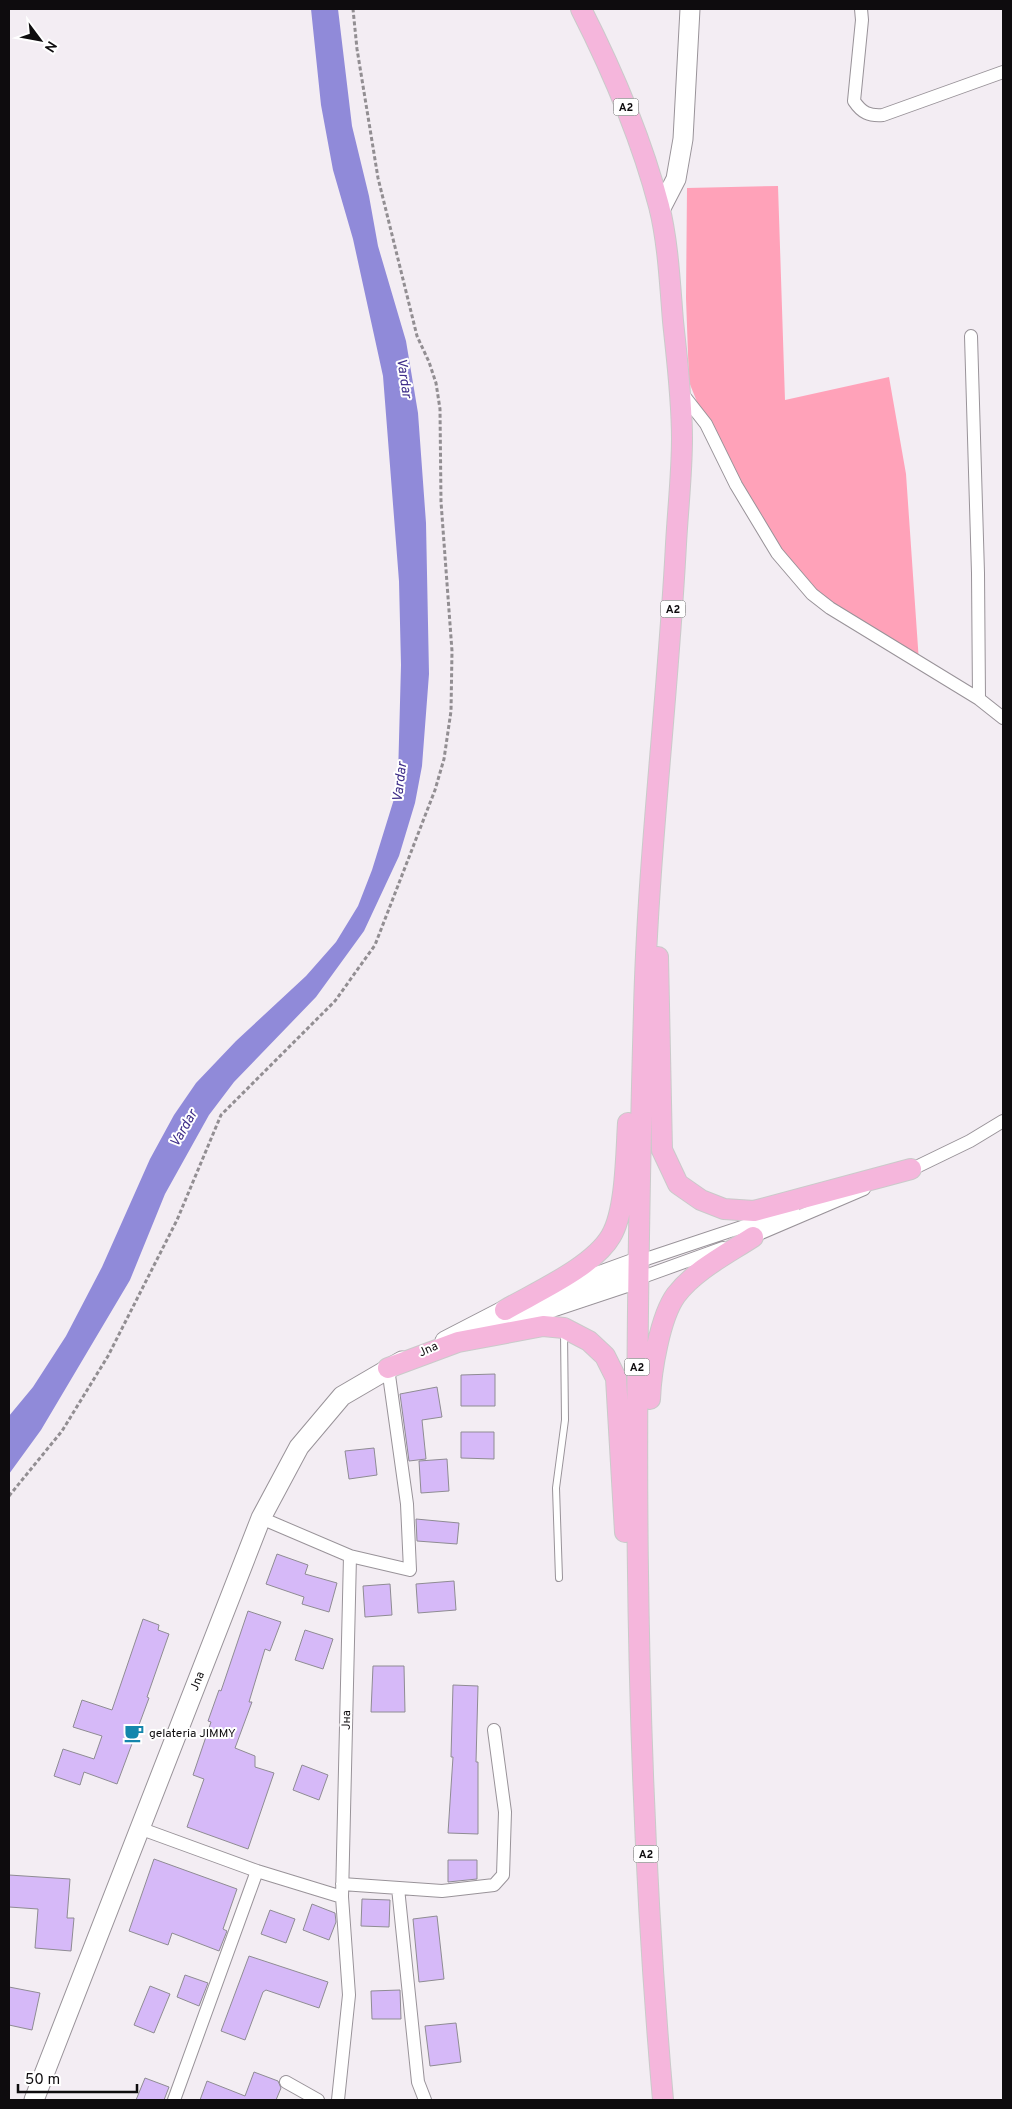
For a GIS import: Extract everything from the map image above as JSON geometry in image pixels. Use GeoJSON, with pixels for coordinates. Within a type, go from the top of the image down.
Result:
{"type":"FeatureCollection","features":[{"type":"Feature","properties":{"kind":"main road","name":"A2"},"geometry":{"type":"LineString","coordinates":[[581,9],[606,57],[633,126],[660,210],[680,390],[682,440],[672,616],[645,975],[637,1271],[638,1608],[651,1960],[663,2100]]}},
{"type":"Feature","properties":{"kind":"main road"},"geometry":{"type":"LineString","coordinates":[[655,826],[662,1150],[678,1184],[701,1200],[724,1209],[754,1211],[911,1169]]}},
{"type":"Feature","properties":{"kind":"main road"},"geometry":{"type":"LineString","coordinates":[[505,1310],[585,1264],[611,1236],[622,1196],[633,1043],[645,975]]}},
{"type":"Feature","properties":{"kind":"main road"},"geometry":{"type":"LineString","coordinates":[[638,1608],[646,1529],[651,1372],[665,1320],[676,1296],[704,1269],[752,1237]]}},
{"type":"Feature","properties":{"kind":"main road"},"geometry":{"type":"LineString","coordinates":[[388,1368],[458,1342],[543,1326],[564,1328],[589,1341],[600,1351],[605,1356],[616,1378],[624,1529],[638,1608]]}},
{"type":"Feature","properties":{"kind":"street"},"geometry":{"type":"LineString","coordinates":[[660,210],[676,179],[683,139],[690,9]]}},
{"type":"Feature","properties":{"kind":"street"},"geometry":{"type":"LineString","coordinates":[[861,9],[862,20],[854,101],[860,110],[871,116],[883,116],[1003,72]]}},
{"type":"Feature","properties":{"kind":"street"},"geometry":{"type":"LineString","coordinates":[[971,336],[978,573],[979,700]]}},
{"type":"Feature","properties":{"kind":"street"},"geometry":{"type":"LineString","coordinates":[[680,390],[706,424],[736,485],[777,553],[812,594],[830,608],[979,700],[1003,718]]}},
{"type":"Feature","properties":{"kind":"street"},"geometry":{"type":"LineString","coordinates":[[456,1336],[505,1310],[752,1237],[970,1142],[1003,1121]]}},
{"type":"Feature","properties":{"kind":"street"},"geometry":{"type":"LineString","coordinates":[[456,1336],[514,1322],[637,1271],[911,1169]]}},
{"type":"Feature","properties":{"kind":"street","name":"Jna"},"geometry":{"type":"LineString","coordinates":[[34,2100],[261,1518],[299,1447],[342,1396],[388,1368],[456,1336]]}},
{"type":"Feature","properties":{"kind":"street"},"geometry":{"type":"LineString","coordinates":[[261,1518],[350,1556],[410,1570],[406,1504],[388,1368]]}},
{"type":"Feature","properties":{"kind":"street","name":"Јна"},"geometry":{"type":"LineString","coordinates":[[338,2100],[349,1995],[342,1884],[350,1556]]}},
{"type":"Feature","properties":{"kind":"street"},"geometry":{"type":"LineString","coordinates":[[342,1884],[442,1891],[494,1884],[503,1875],[505,1812],[494,1730]]}},
{"type":"Feature","properties":{"kind":"street"},"geometry":{"type":"LineString","coordinates":[[139,1828],[257,1871],[342,1898]]}},
{"type":"Feature","properties":{"kind":"street"},"geometry":{"type":"LineString","coordinates":[[174,2100],[257,1871]]}},
{"type":"Feature","properties":{"kind":"street"},"geometry":{"type":"LineString","coordinates":[[398,1888],[418,2082],[425,2100]]}},
{"type":"Feature","properties":{"kind":"street"},"geometry":{"type":"LineString","coordinates":[[286,2082],[318,2100]]}},
{"type":"Feature","properties":{"kind":"lane"},"geometry":{"type":"LineString","coordinates":[[559,1578],[556,1488],[565,1420],[564,1328]]}},
{"type":"Feature","properties":{"kind":"path"},"geometry":{"type":"LineString","coordinates":[[9,1496],[62,1431],[108,1356],[177,1220],[221,1115],[335,1001],[375,945],[435,790],[444,758],[451,711],[452,651],[441,502],[440,409],[434,376],[414,327],[378,178],[357,49],[353,9]]}},
{"type":"Feature","properties":{"kind":"shaded area"},"geometry":{"type":"Polygon","coordinates":[[[778,186],[785,400],[889,377],[906,474],[919,662],[830,608],[777,553],[706,424],[689,382],[686,298],[687,188],[778,186]]]}},
{"type":"Feature","properties":{"kind":"water","name":"Vardar"},"geometry":{"type":"Polygon","coordinates":[[[311,9],[338,9],[352,126],[369,196],[378,246],[406,341],[418,413],[426,523],[429,674],[422,766],[415,803],[399,856],[364,931],[316,997],[234,1082],[209,1115],[165,1194],[130,1280],[41,1430],[9,1474],[9,1416],[33,1387],[66,1336],[102,1267],[150,1159],[174,1115],[196,1083],[236,1041],[306,976],[336,942],[358,906],[372,870],[394,799],[398,777],[401,665],[399,581],[383,376],[353,239],[333,170],[321,105],[311,9]]]}},
{"type":"Feature","properties":{"kind":"building"},"geometry":{"type":"Polygon","coordinates":[[[495,1374],[495,1406],[461,1406],[461,1375],[495,1374]]]}},
{"type":"Feature","properties":{"kind":"building"},"geometry":{"type":"Polygon","coordinates":[[[437,1387],[442,1417],[422,1420],[426,1459],[409,1461],[400,1394],[437,1387]]]}},
{"type":"Feature","properties":{"kind":"building"},"geometry":{"type":"Polygon","coordinates":[[[461,1432],[494,1432],[494,1459],[461,1458],[461,1432]]]}},
{"type":"Feature","properties":{"kind":"building"},"geometry":{"type":"Polygon","coordinates":[[[374,1448],[377,1475],[349,1479],[345,1451],[374,1448]]]}},
{"type":"Feature","properties":{"kind":"building"},"geometry":{"type":"Polygon","coordinates":[[[447,1459],[449,1491],[421,1493],[419,1461],[447,1459]]]}},
{"type":"Feature","properties":{"kind":"building"},"geometry":{"type":"Polygon","coordinates":[[[416,1519],[459,1523],[457,1544],[417,1541],[416,1519]]]}},
{"type":"Feature","properties":{"kind":"building"},"geometry":{"type":"Polygon","coordinates":[[[277,1554],[308,1565],[305,1574],[337,1583],[329,1612],[302,1604],[304,1597],[266,1584],[277,1554]]]}},
{"type":"Feature","properties":{"kind":"building"},"geometry":{"type":"Polygon","coordinates":[[[454,1581],[456,1610],[418,1613],[416,1584],[454,1581]]]}},
{"type":"Feature","properties":{"kind":"building"},"geometry":{"type":"Polygon","coordinates":[[[390,1584],[392,1615],[365,1617],[363,1586],[390,1584]]]}},
{"type":"Feature","properties":{"kind":"building"},"geometry":{"type":"Polygon","coordinates":[[[248,1611],[281,1622],[270,1651],[265,1649],[249,1702],[252,1702],[235,1748],[255,1756],[255,1767],[274,1773],[248,1849],[187,1827],[204,1779],[193,1775],[211,1722],[208,1721],[219,1690],[221,1691],[248,1611]]]}},
{"type":"Feature","properties":{"kind":"building"},"geometry":{"type":"Polygon","coordinates":[[[143,1619],[159,1625],[158,1630],[169,1634],[147,1697],[149,1698],[117,1784],[84,1772],[80,1785],[54,1776],[63,1749],[94,1759],[102,1736],[73,1727],[82,1700],[112,1710],[143,1619]]]}},
{"type":"Feature","properties":{"kind":"building"},"geometry":{"type":"Polygon","coordinates":[[[305,1630],[333,1639],[323,1669],[295,1660],[305,1630]]]}},
{"type":"Feature","properties":{"kind":"building"},"geometry":{"type":"Polygon","coordinates":[[[373,1666],[404,1666],[405,1712],[371,1712],[373,1666]]]}},
{"type":"Feature","properties":{"kind":"building"},"geometry":{"type":"Polygon","coordinates":[[[453,1685],[478,1686],[476,1762],[478,1762],[478,1834],[448,1833],[453,1757],[451,1757],[453,1685]]]}},
{"type":"Feature","properties":{"kind":"building"},"geometry":{"type":"Polygon","coordinates":[[[302,1765],[328,1775],[319,1800],[293,1790],[302,1765]]]}},
{"type":"Feature","properties":{"kind":"building"},"geometry":{"type":"Polygon","coordinates":[[[154,1859],[237,1889],[223,1929],[227,1931],[219,1951],[172,1933],[168,1945],[129,1931],[154,1859]]]}},
{"type":"Feature","properties":{"kind":"building"},"geometry":{"type":"Polygon","coordinates":[[[448,1860],[477,1860],[477,1879],[448,1882],[448,1860]]]}},
{"type":"Feature","properties":{"kind":"building"},"geometry":{"type":"Polygon","coordinates":[[[9,1875],[70,1879],[67,1918],[74,1918],[71,1951],[35,1948],[38,1909],[9,1907],[9,1875]]]}},
{"type":"Feature","properties":{"kind":"building"},"geometry":{"type":"Polygon","coordinates":[[[362,1899],[390,1900],[389,1927],[361,1926],[362,1899]]]}},
{"type":"Feature","properties":{"kind":"building"},"geometry":{"type":"Polygon","coordinates":[[[312,1904],[335,1913],[336,1922],[329,1940],[303,1930],[312,1904]]]}},
{"type":"Feature","properties":{"kind":"building"},"geometry":{"type":"Polygon","coordinates":[[[270,1910],[295,1919],[286,1943],[261,1934],[270,1910]]]}},
{"type":"Feature","properties":{"kind":"building"},"geometry":{"type":"Polygon","coordinates":[[[437,1916],[444,1979],[419,1982],[413,1919],[437,1916]]]}},
{"type":"Feature","properties":{"kind":"building"},"geometry":{"type":"Polygon","coordinates":[[[249,1956],[328,1982],[319,2008],[266,1990],[263,1992],[245,2040],[221,2031],[249,1956]]]}},
{"type":"Feature","properties":{"kind":"building"},"geometry":{"type":"Polygon","coordinates":[[[185,1975],[208,1983],[199,2006],[177,1997],[185,1975]]]}},
{"type":"Feature","properties":{"kind":"building"},"geometry":{"type":"Polygon","coordinates":[[[150,1986],[170,1994],[154,2033],[134,2025],[150,1986]]]}},
{"type":"Feature","properties":{"kind":"building"},"geometry":{"type":"Polygon","coordinates":[[[9,1987],[40,1993],[32,2030],[9,2025],[9,1987]]]}},
{"type":"Feature","properties":{"kind":"building"},"geometry":{"type":"Polygon","coordinates":[[[400,1990],[401,2019],[372,2019],[371,1991],[400,1990]]]}},
{"type":"Feature","properties":{"kind":"building"},"geometry":{"type":"Polygon","coordinates":[[[456,2023],[461,2062],[430,2066],[425,2026],[456,2023]]]}},
{"type":"Feature","properties":{"kind":"building"},"geometry":{"type":"Polygon","coordinates":[[[254,2072],[278,2081],[281,2088],[276,2100],[200,2100],[207,2081],[245,2096],[254,2072]]]}},
{"type":"Feature","properties":{"kind":"building"},"geometry":{"type":"Polygon","coordinates":[[[145,2078],[169,2087],[164,2100],[136,2100],[145,2078]]]}},
{"type":"Feature","properties":{"kind":"place","name":"gelateria JIMMY"},"geometry":{"type":"Point","coordinates":[134,1733]}}]}
